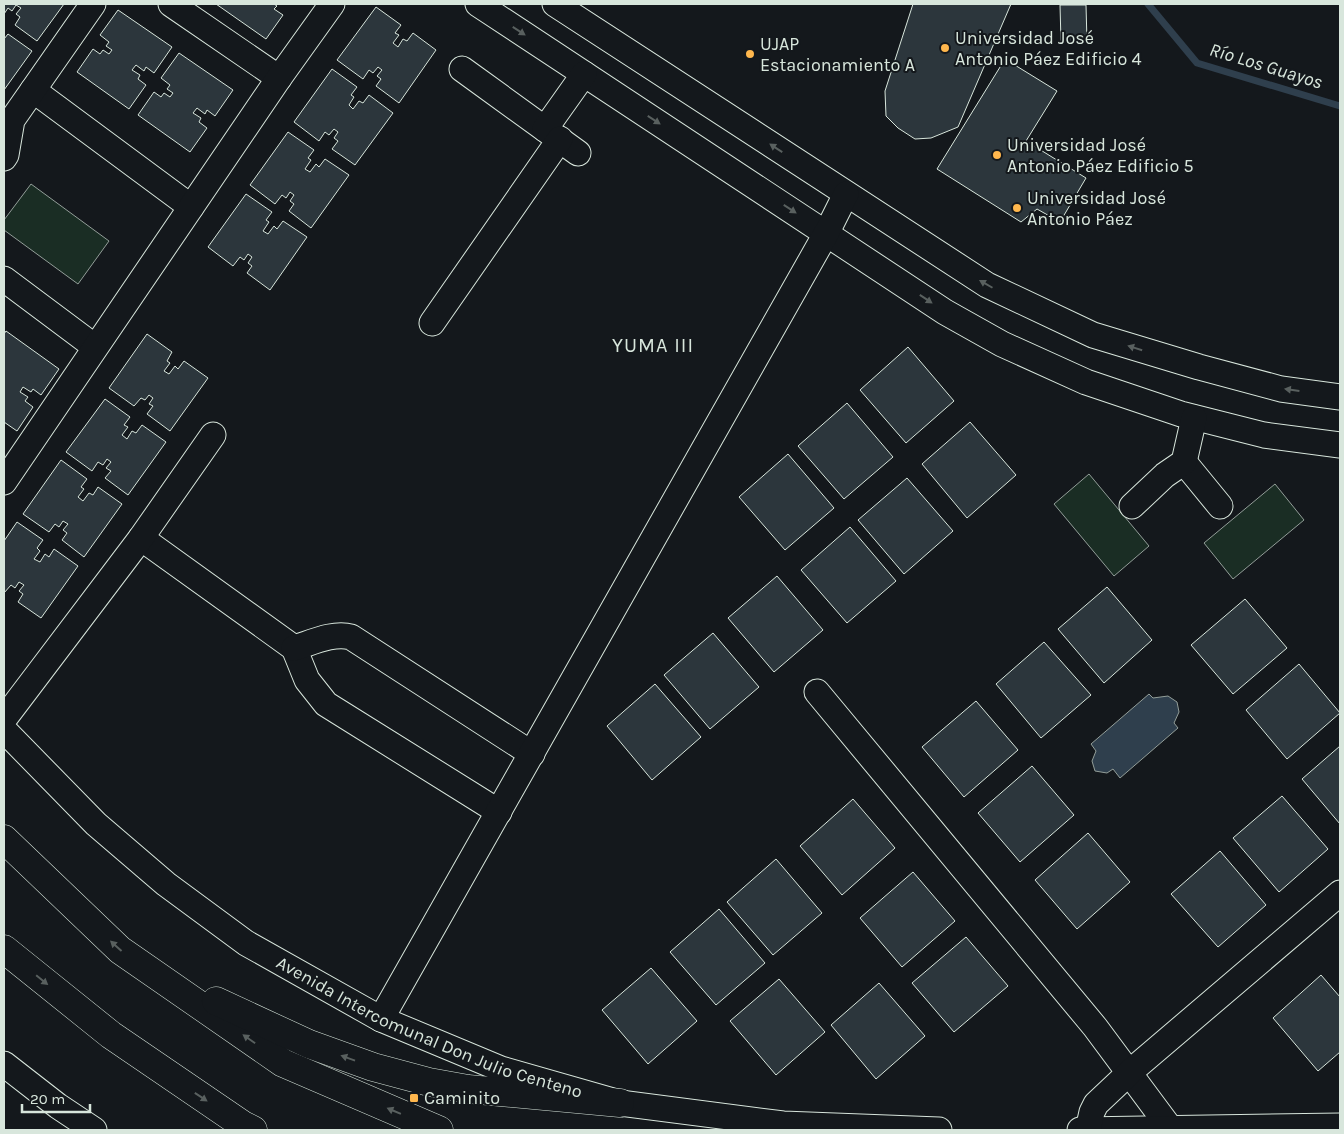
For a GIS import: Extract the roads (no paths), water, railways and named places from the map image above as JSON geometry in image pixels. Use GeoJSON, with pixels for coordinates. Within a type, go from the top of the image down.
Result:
{"type":"FeatureCollection","features":[{"type":"Feature","properties":{"kind":"main road"},"geometry":{"type":"LineString","coordinates":[[4,839],[120,950],[283,1063],[439,1130]]}},
{"type":"Feature","properties":{"kind":"main road"},"geometry":{"type":"LineString","coordinates":[[4,949],[111,1035],[253,1130]]}},
{"type":"Feature","properties":{"kind":"main road"},"geometry":{"type":"LineString","coordinates":[[139,962],[309,1044],[373,1068],[429,1082],[468,1089],[620,1103]]}},
{"type":"Feature","properties":{"kind":"street"},"geometry":{"type":"LineString","coordinates":[[5,155],[12,120],[93,4]]}},
{"type":"Feature","properties":{"kind":"street"},"geometry":{"type":"LineString","coordinates":[[171,4],[279,78]]}},
{"type":"Feature","properties":{"kind":"street"},"geometry":{"type":"LineString","coordinates":[[8,465],[95,347],[279,78],[332,4]]}},
{"type":"Feature","properties":{"kind":"street"},"geometry":{"type":"LineString","coordinates":[[478,4],[945,312],[1002,344],[1086,382],[1194,418],[1264,435],[1340,445]]}},
{"type":"Feature","properties":{"kind":"street"},"geometry":{"type":"LineString","coordinates":[[555,4],[987,285],[1093,335],[1281,389],[1340,397]]}},
{"type":"Feature","properties":{"kind":"street"},"geometry":{"type":"LineString","coordinates":[[462,69],[561,140]]}},
{"type":"Feature","properties":{"kind":"street"},"geometry":{"type":"LineString","coordinates":[[432,323],[561,140],[584,74]]}},
{"type":"Feature","properties":{"kind":"street"},"geometry":{"type":"LineString","coordinates":[[33,90],[191,207]]}},
{"type":"Feature","properties":{"kind":"street"},"geometry":{"type":"LineString","coordinates":[[382,1019],[846,194]]}},
{"type":"Feature","properties":{"kind":"street"},"geometry":{"type":"LineString","coordinates":[[4,279],[95,347]]}},
{"type":"Feature","properties":{"kind":"street"},"geometry":{"type":"LineString","coordinates":[[1132,506],[1165,476],[1184,462],[1194,418]]}},
{"type":"Feature","properties":{"kind":"street"},"geometry":{"type":"LineString","coordinates":[[4,719],[141,538],[213,435]]}},
{"type":"Feature","properties":{"kind":"street"},"geometry":{"type":"LineString","coordinates":[[1184,462],[1220,506]]}},
{"type":"Feature","properties":{"kind":"street"},"geometry":{"type":"LineString","coordinates":[[141,538],[294,648],[307,680],[326,704],[499,812]]}},
{"type":"Feature","properties":{"kind":"street"},"geometry":{"type":"LineString","coordinates":[[294,648],[342,634],[351,637],[532,754]]}},
{"type":"Feature","properties":{"kind":"street"},"geometry":{"type":"LineString","coordinates":[[817,692],[1095,1027],[1170,1128]]}},
{"type":"Feature","properties":{"kind":"street","name":"Avenida Intercomunal Don Julio Centeno"},"geometry":{"type":"LineString","coordinates":[[4,730],[96,824],[166,884],[246,943],[382,1019],[501,1069],[620,1103],[783,1124],[939,1130]]}},
{"type":"Feature","properties":{"kind":"street"},"geometry":{"type":"LineString","coordinates":[[1088,1130],[1096,1104],[1130,1072],[1340,893]]}},
{"type":"Feature","properties":{"kind":"street"},"geometry":{"type":"LineString","coordinates":[[4,1064],[58,1106],[94,1130]]}},
{"type":"Feature","properties":{"kind":"street"},"geometry":{"type":"LineString","coordinates":[[1080,1130],[1340,1126]]}},
{"type":"Feature","properties":{"kind":"water"},"geometry":{"type":"Polygon","coordinates":[[[1149,694],[1153,698],[1168,696],[1177,702],[1179,712],[1174,723],[1178,728],[1120,778],[1113,769],[1107,773],[1095,771],[1092,761],[1096,751],[1091,744],[1149,694]]]}},
{"type":"Feature","properties":{"kind":"waterway","name":"Río Los Guayos"},"geometry":{"type":"LineString","coordinates":[[1148,4],[1197,63],[1340,106]]}},
{"type":"Feature","properties":{"kind":"place","name":"Universidad José Antonio Páez Edificio 4"},"geometry":{"type":"Point","coordinates":[945,48]}},
{"type":"Feature","properties":{"kind":"place","name":"UJAP Estacionamiento A"},"geometry":{"type":"Point","coordinates":[750,54]}},
{"type":"Feature","properties":{"kind":"place","name":"Universidad José Antonio Páez Edificio 5"},"geometry":{"type":"Point","coordinates":[997,155]}},
{"type":"Feature","properties":{"kind":"place","name":"Universidad José Antonio Páez"},"geometry":{"type":"Point","coordinates":[1017,208]}},
{"type":"Feature","properties":{"kind":"place","name":"Caminito"},"geometry":{"type":"Point","coordinates":[414,1098]}},
{"type":"Feature","properties":{"kind":"district","name":"YUMA III"},"geometry":{"type":"Point","coordinates":[653,345]}}]}
